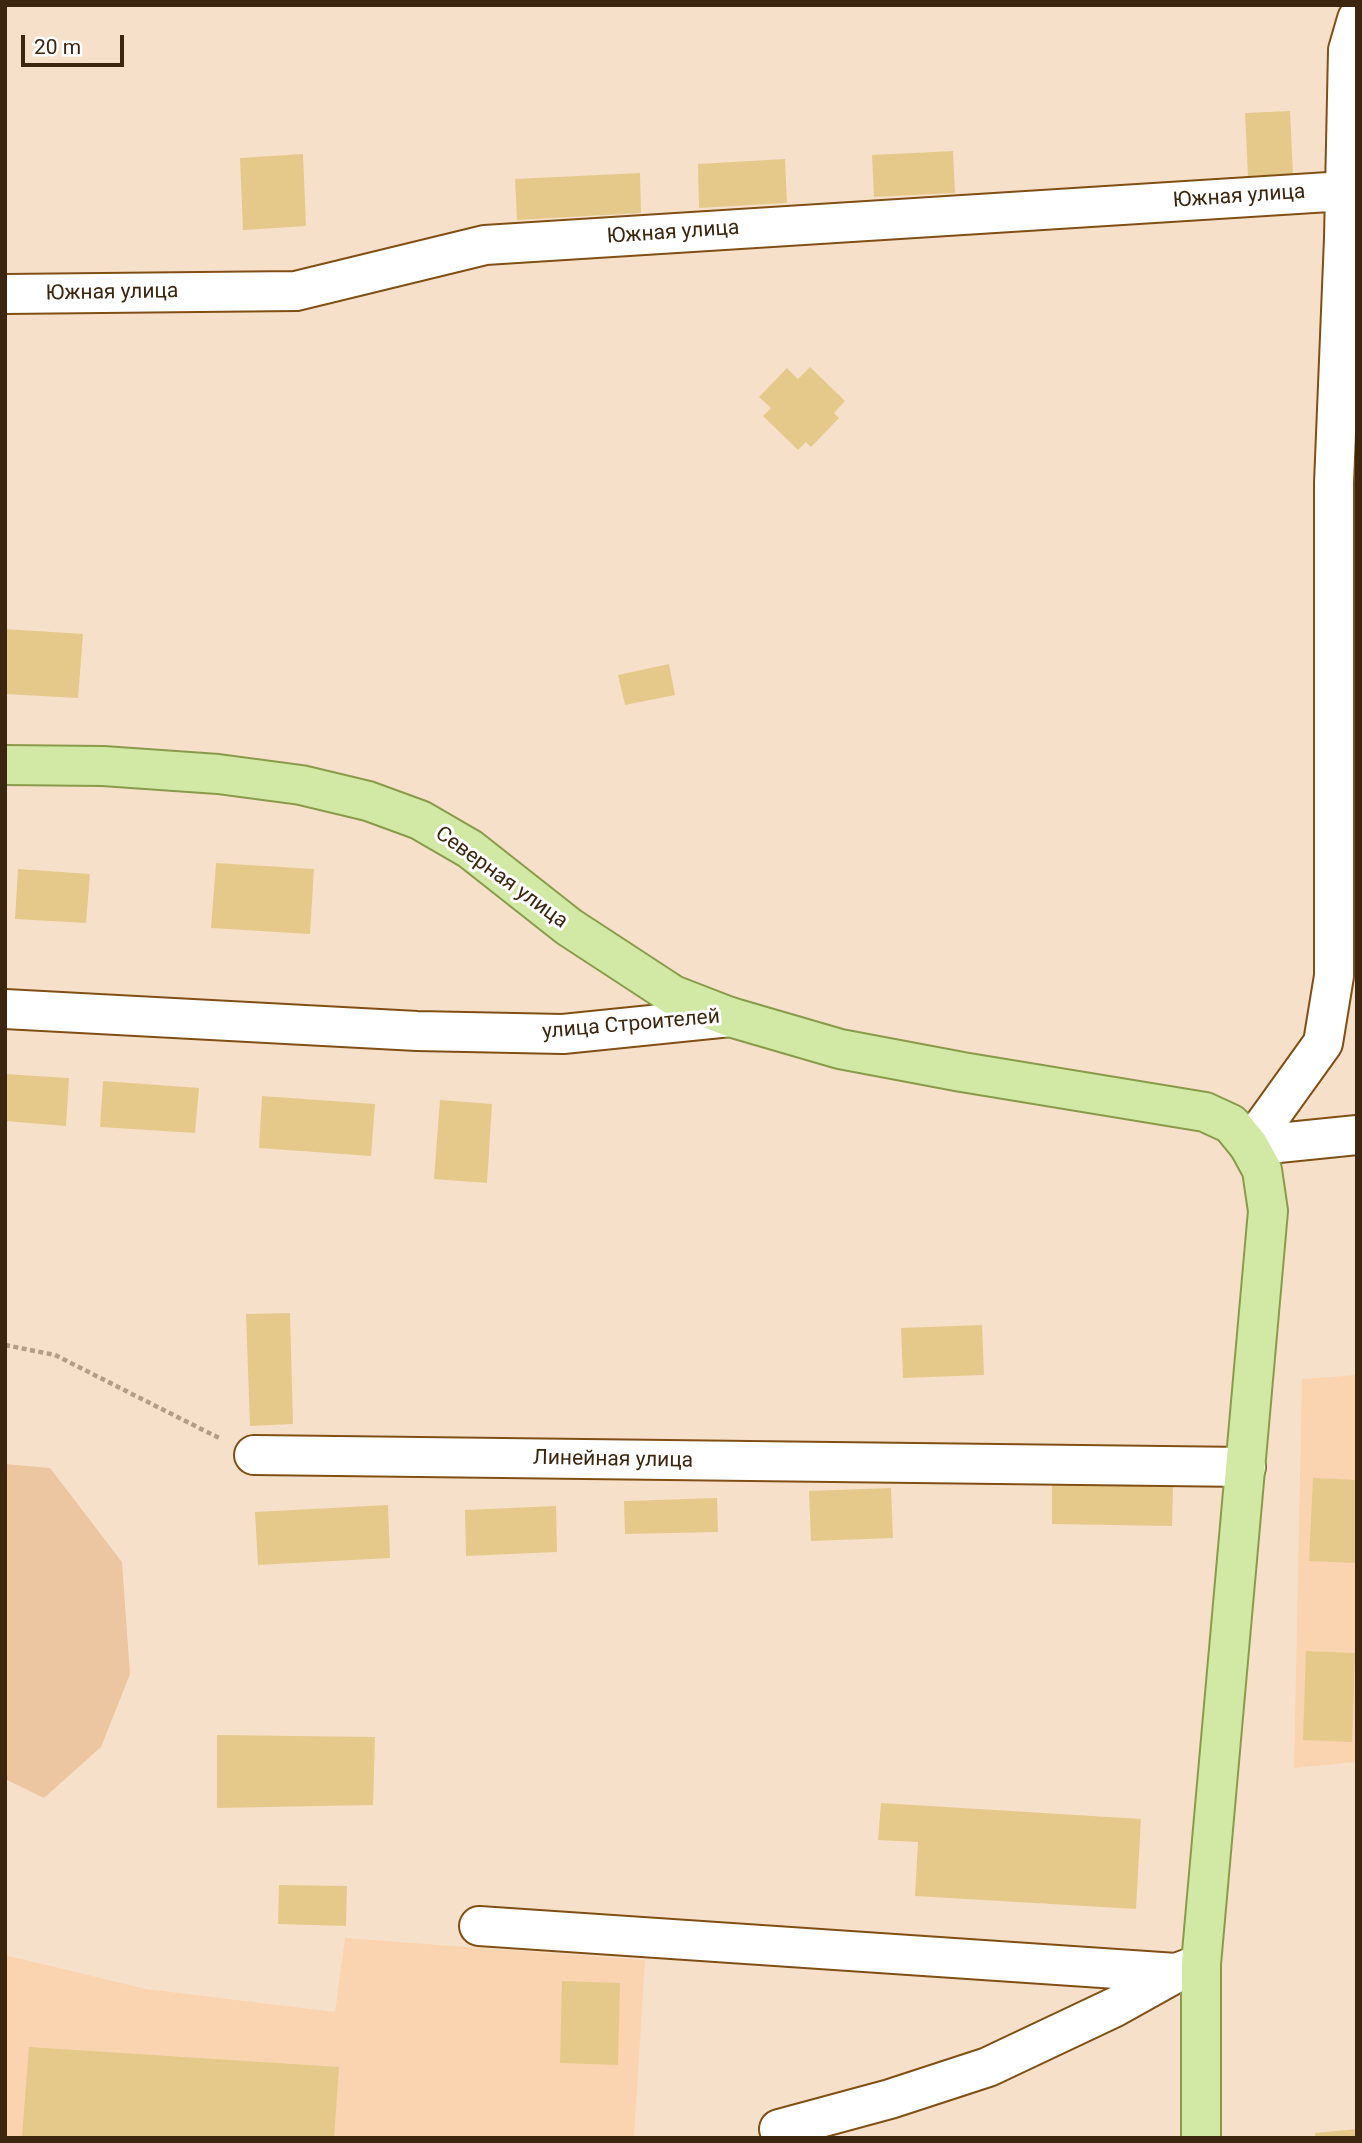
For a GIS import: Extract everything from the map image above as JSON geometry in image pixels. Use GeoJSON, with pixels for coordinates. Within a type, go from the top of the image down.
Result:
{"type":"FeatureCollection","features":[{"type":"Feature","properties":{"kind":"main road","name":"Северная улица"},"geometry":{"type":"LineString","coordinates":[[5,765],[103,766],[218,774],[301,785],[368,801],[421,820],[470,849],[569,928],[673,995],[730,1017]]}},
{"type":"Feature","properties":{"kind":"main road","name":"улица Строителей"},"geometry":{"type":"LineString","coordinates":[[730,1017],[840,1049],[1205,1112],[1231,1124],[1256,1158]]}},
{"type":"Feature","properties":{"kind":"main road"},"geometry":{"type":"LineString","coordinates":[[1201,2138],[1189,1968],[1246,1467],[1268,1211],[1256,1158]]}},
{"type":"Feature","properties":{"kind":"street"},"geometry":{"type":"LineString","coordinates":[[1256,1158],[1323,1043],[1334,976],[1351,236],[1345,191],[1348,50],[1357,19]]}},
{"type":"Feature","properties":{"kind":"street","name":"Южная улица"},"geometry":{"type":"LineString","coordinates":[[5,294],[296,291],[485,245],[1345,191]]}},
{"type":"Feature","properties":{"kind":"street","name":"улица Строителей"},"geometry":{"type":"LineString","coordinates":[[5,1009],[417,1031],[563,1034],[730,1017]]}},
{"type":"Feature","properties":{"kind":"street"},"geometry":{"type":"LineString","coordinates":[[1256,1158],[1357,1135]]}},
{"type":"Feature","properties":{"kind":"street","name":"Линейная улица"},"geometry":{"type":"LineString","coordinates":[[254,1455],[1246,1467]]}},
{"type":"Feature","properties":{"kind":"street"},"geometry":{"type":"LineString","coordinates":[[479,1926],[1189,1968]]}},
{"type":"Feature","properties":{"kind":"street"},"geometry":{"type":"LineString","coordinates":[[779,2129],[890,2099],[988,2067],[1115,2007],[1189,1968]]}},
{"type":"Feature","properties":{"kind":"path"},"geometry":{"type":"LineString","coordinates":[[5,1345],[55,1355],[254,1455]]}},
{"type":"Feature","properties":{"kind":"shaded area"},"geometry":{"type":"Polygon","coordinates":[[[1357,1375],[1357,1762],[1294,1768],[1302,1379],[1357,1375]]]}},
{"type":"Feature","properties":{"kind":"shaded area"},"geometry":{"type":"Polygon","coordinates":[[[5,1464],[50,1468],[122,1562],[130,1674],[101,1747],[44,1798],[5,1779],[5,1464]]]}},
{"type":"Feature","properties":{"kind":"shaded area"},"geometry":{"type":"Polygon","coordinates":[[[345,1938],[645,1960],[634,2138],[5,2138],[5,1955],[146,1989],[335,2012],[345,1938]]]}},
{"type":"Feature","properties":{"kind":"building"},"geometry":{"type":"Polygon","coordinates":[[[1290,111],[1293,174],[1248,176],[1245,113],[1290,111]]]}},
{"type":"Feature","properties":{"kind":"building"},"geometry":{"type":"Polygon","coordinates":[[[953,151],[955,193],[874,197],[872,155],[953,151]]]}},
{"type":"Feature","properties":{"kind":"building"},"geometry":{"type":"Polygon","coordinates":[[[303,154],[306,226],[243,230],[240,158],[303,154]]]}},
{"type":"Feature","properties":{"kind":"building"},"geometry":{"type":"Polygon","coordinates":[[[785,159],[787,203],[699,208],[698,164],[785,159]]]}},
{"type":"Feature","properties":{"kind":"building"},"geometry":{"type":"Polygon","coordinates":[[[640,173],[641,213],[517,220],[515,179],[640,173]]]}},
{"type":"Feature","properties":{"kind":"building"},"geometry":{"type":"Polygon","coordinates":[[[810,367],[845,401],[834,413],[839,418],[811,447],[806,442],[798,450],[763,416],[771,408],[759,397],[787,368],[798,379],[810,367]]]}},
{"type":"Feature","properties":{"kind":"building"},"geometry":{"type":"Polygon","coordinates":[[[5,629],[83,634],[78,698],[5,694],[5,629]]]}},
{"type":"Feature","properties":{"kind":"building"},"geometry":{"type":"Polygon","coordinates":[[[669,664],[675,695],[625,705],[618,675],[669,664]]]}},
{"type":"Feature","properties":{"kind":"building"},"geometry":{"type":"Polygon","coordinates":[[[216,863],[314,869],[310,934],[211,928],[216,863]]]}},
{"type":"Feature","properties":{"kind":"building"},"geometry":{"type":"Polygon","coordinates":[[[18,869],[90,874],[86,923],[15,919],[18,869]]]}},
{"type":"Feature","properties":{"kind":"building"},"geometry":{"type":"Polygon","coordinates":[[[5,1074],[69,1078],[66,1126],[5,1121],[5,1074]]]}},
{"type":"Feature","properties":{"kind":"building"},"geometry":{"type":"Polygon","coordinates":[[[103,1081],[199,1088],[195,1133],[100,1127],[103,1081]]]}},
{"type":"Feature","properties":{"kind":"building"},"geometry":{"type":"Polygon","coordinates":[[[262,1096],[375,1104],[371,1156],[259,1148],[262,1096]]]}},
{"type":"Feature","properties":{"kind":"building"},"geometry":{"type":"Polygon","coordinates":[[[440,1100],[492,1104],[487,1183],[434,1179],[440,1100]]]}},
{"type":"Feature","properties":{"kind":"building"},"geometry":{"type":"Polygon","coordinates":[[[290,1313],[293,1424],[250,1426],[246,1314],[290,1313]]]}},
{"type":"Feature","properties":{"kind":"building"},"geometry":{"type":"Polygon","coordinates":[[[982,1325],[984,1375],[903,1378],[901,1328],[982,1325]]]}},
{"type":"Feature","properties":{"kind":"building"},"geometry":{"type":"Polygon","coordinates":[[[1313,1478],[1357,1480],[1357,1563],[1309,1561],[1313,1478]]]}},
{"type":"Feature","properties":{"kind":"building"},"geometry":{"type":"Polygon","coordinates":[[[1052,1484],[1173,1486],[1172,1526],[1052,1524],[1052,1484]]]}},
{"type":"Feature","properties":{"kind":"building"},"geometry":{"type":"Polygon","coordinates":[[[891,1488],[893,1538],[811,1541],[809,1491],[891,1488]]]}},
{"type":"Feature","properties":{"kind":"building"},"geometry":{"type":"Polygon","coordinates":[[[717,1498],[718,1532],[625,1534],[624,1501],[717,1498]]]}},
{"type":"Feature","properties":{"kind":"building"},"geometry":{"type":"Polygon","coordinates":[[[388,1505],[390,1558],[258,1565],[255,1512],[388,1505]]]}},
{"type":"Feature","properties":{"kind":"building"},"geometry":{"type":"Polygon","coordinates":[[[556,1506],[557,1552],[466,1556],[465,1510],[556,1506]]]}},
{"type":"Feature","properties":{"kind":"building"},"geometry":{"type":"Polygon","coordinates":[[[1306,1651],[1355,1653],[1352,1742],[1303,1740],[1306,1651]]]}},
{"type":"Feature","properties":{"kind":"building"},"geometry":{"type":"Polygon","coordinates":[[[217,1735],[375,1737],[373,1805],[217,1808],[217,1735]]]}},
{"type":"Feature","properties":{"kind":"building"},"geometry":{"type":"Polygon","coordinates":[[[881,1803],[1141,1819],[1136,1909],[915,1896],[918,1842],[878,1840],[881,1803]]]}},
{"type":"Feature","properties":{"kind":"building"},"geometry":{"type":"Polygon","coordinates":[[[279,1885],[347,1886],[346,1926],[278,1924],[279,1885]]]}},
{"type":"Feature","properties":{"kind":"building"},"geometry":{"type":"Polygon","coordinates":[[[562,1981],[620,1983],[618,2065],[560,2063],[562,1981]]]}},
{"type":"Feature","properties":{"kind":"building"},"geometry":{"type":"Polygon","coordinates":[[[29,2047],[339,2067],[334,2138],[22,2136],[29,2047]]]}},
{"type":"Feature","properties":{"kind":"building"},"geometry":{"type":"Polygon","coordinates":[[[1357,2129],[1357,2138],[1315,2138],[1315,2133],[1357,2129]]]}}]}
